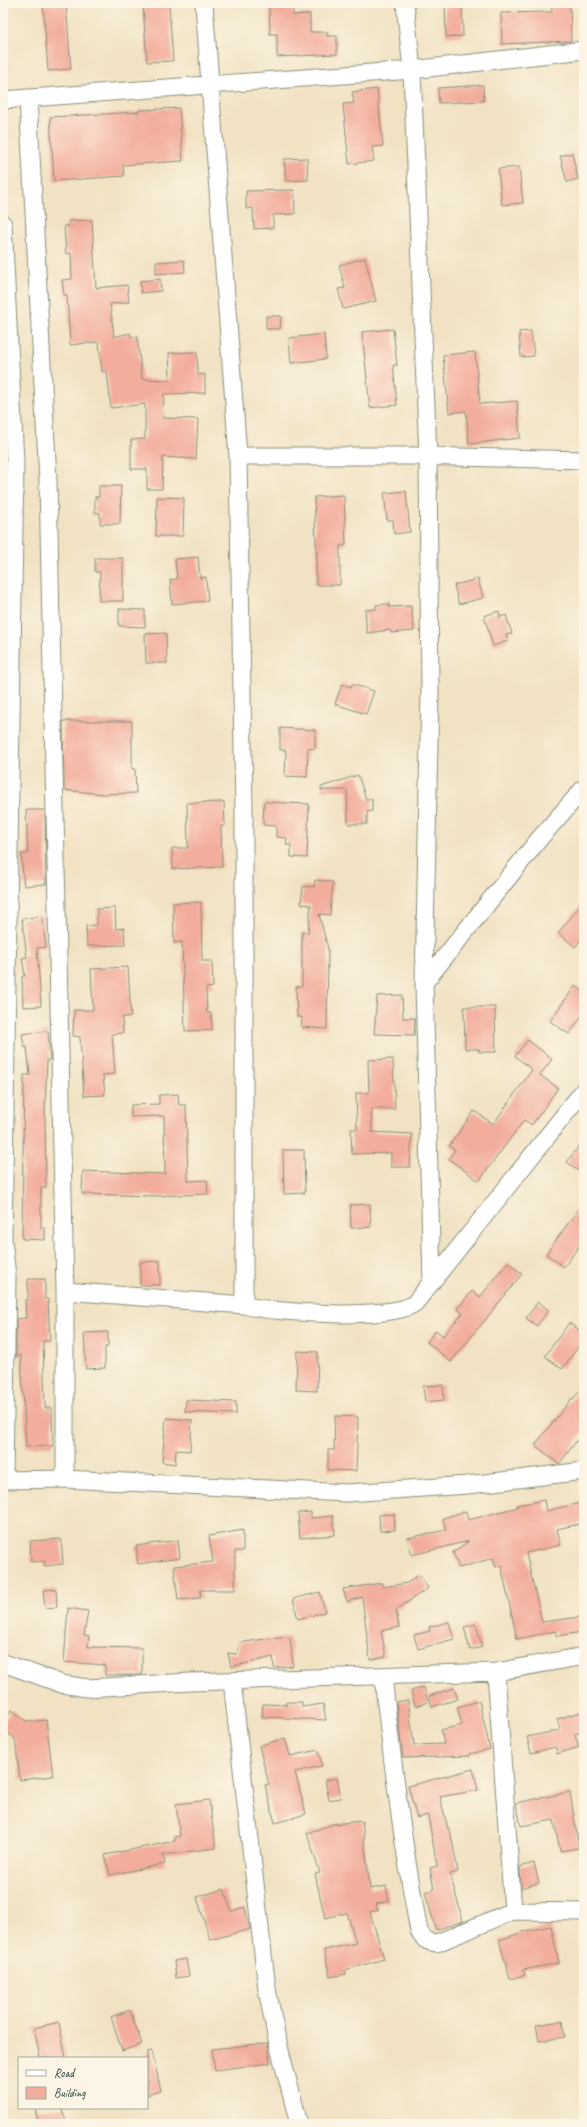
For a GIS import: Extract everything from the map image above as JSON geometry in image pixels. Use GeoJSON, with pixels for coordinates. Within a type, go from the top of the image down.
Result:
{"type":"FeatureCollection","features":[{"type":"Feature","properties":{"kind":"street"},"geometry":{"type":"LineString","coordinates":[[204,3],[209,86],[238,456],[244,810],[244,1305]]}},
{"type":"Feature","properties":{"kind":"street"},"geometry":{"type":"LineString","coordinates":[[405,3],[412,70],[428,456],[430,693],[424,983],[432,1282]]}},
{"type":"Feature","properties":{"kind":"street"},"geometry":{"type":"LineString","coordinates":[[3,100],[412,70],[584,50]]}},
{"type":"Feature","properties":{"kind":"street"},"geometry":{"type":"LineString","coordinates":[[28,98],[48,480],[65,1291],[65,1479]]}},
{"type":"Feature","properties":{"kind":"street"},"geometry":{"type":"LineString","coordinates":[[3,224],[6,376],[15,463],[3,1240],[7,1277],[3,1480],[65,1479],[347,1493],[468,1485],[584,1471]]}},
{"type":"Feature","properties":{"kind":"street"},"geometry":{"type":"LineString","coordinates":[[238,456],[428,456],[584,460]]}},
{"type":"Feature","properties":{"kind":"street"},"geometry":{"type":"LineString","coordinates":[[424,983],[540,838],[584,788]]}},
{"type":"Feature","properties":{"kind":"street"},"geometry":{"type":"LineString","coordinates":[[65,1291],[244,1305],[268,1310],[329,1313],[392,1312],[412,1306],[584,1090]]}},
{"type":"Feature","properties":{"kind":"street"},"geometry":{"type":"LineString","coordinates":[[3,1663],[62,1684],[87,1688],[232,1681],[496,1672],[584,1656]]}},
{"type":"Feature","properties":{"kind":"street"},"geometry":{"type":"LineString","coordinates":[[496,1672],[513,1911]]}},
{"type":"Feature","properties":{"kind":"street"},"geometry":{"type":"LineString","coordinates":[[383,1676],[394,1779],[406,1859],[419,1931],[423,1938],[427,1942],[437,1943],[513,1911],[584,1912]]}},
{"type":"Feature","properties":{"kind":"street"},"geometry":{"type":"LineString","coordinates":[[232,1681],[266,1982],[276,2035],[299,2124]]}},
{"type":"Feature","properties":{"kind":"building"},"geometry":{"type":"Polygon","coordinates":[[[269,3],[293,3],[293,15],[310,14],[310,32],[327,32],[327,36],[337,36],[337,54],[277,57],[277,34],[270,34],[269,3]]]}},
{"type":"Feature","properties":{"kind":"building"},"geometry":{"type":"Polygon","coordinates":[[[445,3],[462,3],[463,36],[446,37],[445,3]]]}},
{"type":"Feature","properties":{"kind":"building"},"geometry":{"type":"Polygon","coordinates":[[[66,4],[71,69],[48,71],[43,5],[66,4]]]}},
{"type":"Feature","properties":{"kind":"building"},"geometry":{"type":"Polygon","coordinates":[[[169,5],[173,61],[147,62],[143,6],[169,5]]]}},
{"type":"Feature","properties":{"kind":"building"},"geometry":{"type":"Polygon","coordinates":[[[552,5],[570,5],[571,41],[502,44],[501,13],[552,12],[552,5]]]}},
{"type":"Feature","properties":{"kind":"building"},"geometry":{"type":"Polygon","coordinates":[[[483,85],[484,101],[439,103],[438,88],[483,85]]]}},
{"type":"Feature","properties":{"kind":"building"},"geometry":{"type":"Polygon","coordinates":[[[377,89],[383,146],[372,147],[374,161],[349,164],[343,104],[354,103],[352,92],[377,89]]]}},
{"type":"Feature","properties":{"kind":"building"},"geometry":{"type":"Polygon","coordinates":[[[179,108],[183,161],[123,165],[124,176],[54,181],[50,117],[139,112],[139,110],[179,108]]]}},
{"type":"Feature","properties":{"kind":"building"},"geometry":{"type":"Polygon","coordinates":[[[572,153],[578,179],[567,182],[560,156],[572,153]]]}},
{"type":"Feature","properties":{"kind":"building"},"geometry":{"type":"Polygon","coordinates":[[[307,158],[308,180],[286,181],[284,159],[307,158]]]}},
{"type":"Feature","properties":{"kind":"building"},"geometry":{"type":"Polygon","coordinates":[[[519,167],[523,203],[502,205],[498,169],[519,167]]]}},
{"type":"Feature","properties":{"kind":"building"},"geometry":{"type":"Polygon","coordinates":[[[294,190],[295,214],[273,215],[273,228],[254,229],[253,208],[246,209],[246,191],[294,190]]]}},
{"type":"Feature","properties":{"kind":"building"},"geometry":{"type":"Polygon","coordinates":[[[92,220],[96,288],[127,285],[129,302],[110,304],[114,337],[130,333],[131,337],[137,336],[142,379],[170,380],[169,353],[197,352],[198,375],[205,374],[205,393],[164,394],[163,418],[198,419],[196,459],[163,457],[162,489],[147,489],[147,469],[131,469],[131,440],[145,439],[145,404],[111,408],[107,371],[102,372],[99,342],[70,345],[67,295],[64,295],[62,280],[72,279],[71,253],[66,254],[64,226],[69,226],[68,221],[92,220]]]}},
{"type":"Feature","properties":{"kind":"building"},"geometry":{"type":"Polygon","coordinates":[[[365,258],[376,301],[343,309],[338,289],[345,288],[339,265],[365,258]]]}},
{"type":"Feature","properties":{"kind":"building"},"geometry":{"type":"Polygon","coordinates":[[[184,260],[185,272],[156,274],[156,262],[184,260]]]}},
{"type":"Feature","properties":{"kind":"building"},"geometry":{"type":"Polygon","coordinates":[[[160,279],[161,291],[141,293],[140,281],[160,279]]]}},
{"type":"Feature","properties":{"kind":"building"},"geometry":{"type":"Polygon","coordinates":[[[266,316],[281,316],[280,329],[266,329],[266,316]]]}},
{"type":"Feature","properties":{"kind":"building"},"geometry":{"type":"Polygon","coordinates":[[[393,329],[397,365],[393,365],[397,405],[370,408],[362,332],[393,329]]]}},
{"type":"Feature","properties":{"kind":"building"},"geometry":{"type":"Polygon","coordinates":[[[531,331],[534,356],[521,357],[519,332],[531,331]]]}},
{"type":"Feature","properties":{"kind":"building"},"geometry":{"type":"Polygon","coordinates":[[[324,334],[326,359],[291,363],[289,338],[324,334]]]}},
{"type":"Feature","properties":{"kind":"building"},"geometry":{"type":"Polygon","coordinates":[[[475,352],[480,404],[517,401],[520,438],[469,444],[466,411],[449,413],[443,355],[475,352]]]}},
{"type":"Feature","properties":{"kind":"building"},"geometry":{"type":"Polygon","coordinates":[[[99,486],[121,486],[120,524],[100,524],[100,513],[95,513],[95,497],[99,497],[99,486]]]}},
{"type":"Feature","properties":{"kind":"building"},"geometry":{"type":"Polygon","coordinates":[[[406,491],[410,532],[394,534],[393,520],[387,520],[384,493],[406,491]]]}},
{"type":"Feature","properties":{"kind":"building"},"geometry":{"type":"Polygon","coordinates":[[[344,495],[346,545],[340,546],[340,585],[316,585],[317,562],[314,497],[344,495]]]}},
{"type":"Feature","properties":{"kind":"building"},"geometry":{"type":"Polygon","coordinates":[[[157,497],[184,498],[183,536],[156,536],[157,497]]]}},
{"type":"Feature","properties":{"kind":"building"},"geometry":{"type":"Polygon","coordinates":[[[198,557],[200,578],[206,577],[208,601],[172,604],[170,580],[177,579],[175,559],[198,557]]]}},
{"type":"Feature","properties":{"kind":"building"},"geometry":{"type":"Polygon","coordinates":[[[95,558],[123,558],[123,601],[99,601],[100,572],[95,572],[95,558]]]}},
{"type":"Feature","properties":{"kind":"building"},"geometry":{"type":"Polygon","coordinates":[[[478,579],[483,598],[459,604],[454,585],[478,579]]]}},
{"type":"Feature","properties":{"kind":"building"},"geometry":{"type":"Polygon","coordinates":[[[389,604],[389,607],[411,606],[414,631],[391,633],[390,630],[367,633],[365,610],[376,609],[376,605],[389,604]]]}},
{"type":"Feature","properties":{"kind":"building"},"geometry":{"type":"Polygon","coordinates":[[[119,609],[145,610],[145,627],[119,626],[119,609]]]}},
{"type":"Feature","properties":{"kind":"building"},"geometry":{"type":"Polygon","coordinates":[[[499,611],[500,617],[506,615],[512,634],[506,635],[508,641],[493,646],[484,616],[499,611]]]}},
{"type":"Feature","properties":{"kind":"building"},"geometry":{"type":"Polygon","coordinates":[[[166,633],[167,663],[146,663],[145,634],[166,633]]]}},
{"type":"Feature","properties":{"kind":"building"},"geometry":{"type":"Polygon","coordinates":[[[342,684],[351,687],[352,684],[374,691],[366,714],[335,704],[342,684]]]}},
{"type":"Feature","properties":{"kind":"building"},"geometry":{"type":"Polygon","coordinates":[[[63,721],[132,721],[132,769],[135,769],[136,793],[104,794],[64,790],[63,721]]]}},
{"type":"Feature","properties":{"kind":"building"},"geometry":{"type":"Polygon","coordinates":[[[280,728],[315,730],[315,749],[308,748],[307,777],[285,776],[286,750],[280,750],[280,728]]]}},
{"type":"Feature","properties":{"kind":"building"},"geometry":{"type":"Polygon","coordinates":[[[358,775],[366,799],[372,799],[372,811],[367,812],[367,824],[348,824],[347,790],[321,790],[321,787],[358,775]]]}},
{"type":"Feature","properties":{"kind":"building"},"geometry":{"type":"Polygon","coordinates":[[[224,802],[225,826],[221,826],[222,867],[173,869],[172,848],[188,848],[187,803],[224,802]]]}},
{"type":"Feature","properties":{"kind":"building"},"geometry":{"type":"Polygon","coordinates":[[[264,802],[309,804],[307,858],[291,857],[291,845],[286,845],[287,838],[276,837],[276,826],[263,825],[264,802]]]}},
{"type":"Feature","properties":{"kind":"building"},"geometry":{"type":"Polygon","coordinates":[[[26,810],[45,810],[46,884],[24,886],[21,854],[28,854],[26,810]]]}},
{"type":"Feature","properties":{"kind":"building"},"geometry":{"type":"Polygon","coordinates":[[[315,880],[333,882],[330,915],[319,914],[328,949],[327,1029],[301,1027],[302,1017],[297,1017],[296,987],[302,986],[302,932],[308,933],[311,905],[301,904],[303,886],[314,887],[315,880]]]}},
{"type":"Feature","properties":{"kind":"building"},"geometry":{"type":"Polygon","coordinates":[[[584,901],[584,936],[575,947],[558,933],[584,901]]]}},
{"type":"Feature","properties":{"kind":"building"},"geometry":{"type":"Polygon","coordinates":[[[201,902],[202,961],[212,961],[213,987],[206,988],[207,1013],[211,1013],[212,1030],[185,1031],[182,942],[174,943],[173,903],[201,902]]]}},
{"type":"Feature","properties":{"kind":"building"},"geometry":{"type":"Polygon","coordinates":[[[115,908],[116,929],[124,928],[125,945],[87,946],[86,926],[97,925],[97,909],[115,908]]]}},
{"type":"Feature","properties":{"kind":"building"},"geometry":{"type":"Polygon","coordinates":[[[42,916],[46,947],[37,948],[41,1006],[23,1007],[22,976],[25,976],[22,958],[27,957],[22,919],[42,916]]]}},
{"type":"Feature","properties":{"kind":"building"},"geometry":{"type":"Polygon","coordinates":[[[128,967],[131,1017],[122,1017],[123,1033],[112,1034],[115,1074],[103,1075],[105,1095],[84,1096],[80,1037],[73,1036],[74,1010],[93,1010],[91,969],[128,967]]]}},
{"type":"Feature","properties":{"kind":"building"},"geometry":{"type":"Polygon","coordinates":[[[575,986],[584,992],[584,1013],[569,1034],[550,1021],[575,986]]]}},
{"type":"Feature","properties":{"kind":"building"},"geometry":{"type":"Polygon","coordinates":[[[402,995],[403,1018],[415,1018],[414,1035],[374,1034],[377,996],[402,995]]]}},
{"type":"Feature","properties":{"kind":"building"},"geometry":{"type":"Polygon","coordinates":[[[464,1007],[495,1007],[496,1052],[479,1052],[479,1049],[465,1049],[464,1007]]]}},
{"type":"Feature","properties":{"kind":"building"},"geometry":{"type":"Polygon","coordinates":[[[48,1031],[50,1060],[47,1060],[45,1112],[46,1188],[41,1188],[41,1228],[45,1228],[45,1240],[22,1239],[24,1075],[30,1075],[27,1047],[24,1047],[22,1034],[48,1031]]]}},
{"type":"Feature","properties":{"kind":"building"},"geometry":{"type":"Polygon","coordinates":[[[528,1040],[552,1059],[540,1075],[558,1088],[532,1125],[524,1120],[479,1181],[449,1159],[455,1150],[449,1146],[474,1111],[493,1124],[532,1070],[515,1056],[528,1040]]]}},
{"type":"Feature","properties":{"kind":"building"},"geometry":{"type":"Polygon","coordinates":[[[393,1059],[395,1109],[371,1109],[372,1132],[412,1134],[410,1167],[391,1167],[391,1153],[352,1154],[351,1129],[357,1129],[356,1093],[369,1093],[368,1060],[393,1059]]]}},
{"type":"Feature","properties":{"kind":"building"},"geometry":{"type":"Polygon","coordinates":[[[178,1094],[179,1105],[186,1105],[188,1181],[207,1180],[208,1194],[155,1196],[82,1194],[83,1171],[165,1174],[164,1116],[131,1117],[131,1105],[159,1104],[159,1095],[178,1094]]]}},
{"type":"Feature","properties":{"kind":"building"},"geometry":{"type":"Polygon","coordinates":[[[584,1139],[584,1175],[567,1162],[584,1139]]]}},
{"type":"Feature","properties":{"kind":"building"},"geometry":{"type":"Polygon","coordinates":[[[283,1150],[304,1150],[305,1193],[284,1194],[283,1150]]]}},
{"type":"Feature","properties":{"kind":"building"},"geometry":{"type":"Polygon","coordinates":[[[584,1201],[584,1239],[564,1267],[546,1254],[584,1201]]]}},
{"type":"Feature","properties":{"kind":"building"},"geometry":{"type":"Polygon","coordinates":[[[370,1204],[371,1227],[351,1228],[350,1205],[370,1204]]]}},
{"type":"Feature","properties":{"kind":"building"},"geometry":{"type":"Polygon","coordinates":[[[160,1261],[160,1285],[140,1285],[140,1262],[160,1261]]]}},
{"type":"Feature","properties":{"kind":"building"},"geometry":{"type":"Polygon","coordinates":[[[508,1262],[522,1274],[451,1362],[427,1342],[436,1330],[443,1336],[463,1313],[457,1309],[472,1291],[480,1297],[508,1262]]]}},
{"type":"Feature","properties":{"kind":"building"},"geometry":{"type":"Polygon","coordinates":[[[28,1279],[45,1279],[45,1299],[48,1299],[50,1341],[43,1341],[45,1408],[52,1408],[53,1446],[26,1447],[21,1355],[16,1357],[16,1319],[26,1318],[25,1300],[28,1300],[28,1279]]]}},
{"type":"Feature","properties":{"kind":"building"},"geometry":{"type":"Polygon","coordinates":[[[538,1302],[549,1310],[537,1326],[526,1318],[538,1302]]]}},
{"type":"Feature","properties":{"kind":"building"},"geometry":{"type":"Polygon","coordinates":[[[569,1323],[584,1333],[584,1339],[562,1369],[545,1356],[569,1323]]]}},
{"type":"Feature","properties":{"kind":"building"},"geometry":{"type":"Polygon","coordinates":[[[108,1332],[108,1347],[105,1347],[105,1368],[86,1369],[84,1333],[108,1332]]]}},
{"type":"Feature","properties":{"kind":"building"},"geometry":{"type":"Polygon","coordinates":[[[297,1351],[318,1352],[317,1391],[296,1390],[297,1351]]]}},
{"type":"Feature","properties":{"kind":"building"},"geometry":{"type":"Polygon","coordinates":[[[443,1385],[444,1400],[425,1402],[423,1386],[443,1385]]]}},
{"type":"Feature","properties":{"kind":"building"},"geometry":{"type":"Polygon","coordinates":[[[584,1386],[584,1431],[559,1464],[535,1445],[572,1398],[573,1399],[584,1386]]]}},
{"type":"Feature","properties":{"kind":"building"},"geometry":{"type":"Polygon","coordinates":[[[186,1400],[236,1402],[236,1414],[185,1412],[186,1400]]]}},
{"type":"Feature","properties":{"kind":"building"},"geometry":{"type":"Polygon","coordinates":[[[335,1416],[358,1417],[356,1471],[328,1470],[328,1450],[334,1450],[335,1416]]]}},
{"type":"Feature","properties":{"kind":"building"},"geometry":{"type":"Polygon","coordinates":[[[166,1418],[192,1420],[190,1451],[176,1450],[175,1464],[162,1462],[166,1418]]]}},
{"type":"Feature","properties":{"kind":"building"},"geometry":{"type":"Polygon","coordinates":[[[544,1500],[546,1511],[584,1502],[584,1523],[557,1529],[561,1545],[526,1553],[542,1622],[580,1617],[582,1632],[556,1636],[556,1631],[517,1639],[501,1565],[496,1567],[493,1558],[459,1568],[453,1552],[469,1541],[412,1555],[407,1538],[446,1530],[443,1518],[466,1511],[468,1520],[518,1507],[517,1505],[544,1500]]]}},
{"type":"Feature","properties":{"kind":"building"},"geometry":{"type":"Polygon","coordinates":[[[311,1512],[311,1518],[333,1516],[335,1535],[300,1538],[298,1513],[311,1512]]]}},
{"type":"Feature","properties":{"kind":"building"},"geometry":{"type":"Polygon","coordinates":[[[394,1514],[395,1530],[380,1531],[379,1515],[394,1514]]]}},
{"type":"Feature","properties":{"kind":"building"},"geometry":{"type":"Polygon","coordinates":[[[243,1530],[243,1551],[235,1551],[235,1590],[200,1590],[201,1598],[178,1600],[174,1566],[213,1562],[209,1536],[243,1530]]]}},
{"type":"Feature","properties":{"kind":"building"},"geometry":{"type":"Polygon","coordinates":[[[61,1539],[63,1564],[45,1566],[44,1561],[31,1562],[30,1541],[61,1539]]]}},
{"type":"Feature","properties":{"kind":"building"},"geometry":{"type":"Polygon","coordinates":[[[178,1540],[180,1558],[138,1564],[136,1546],[178,1540]]]}},
{"type":"Feature","properties":{"kind":"building"},"geometry":{"type":"Polygon","coordinates":[[[419,1575],[428,1588],[396,1610],[399,1627],[381,1631],[386,1657],[370,1660],[362,1597],[347,1602],[343,1589],[382,1583],[383,1587],[407,1583],[419,1575]]]}},
{"type":"Feature","properties":{"kind":"building"},"geometry":{"type":"Polygon","coordinates":[[[56,1589],[57,1607],[45,1608],[43,1590],[56,1589]]]}},
{"type":"Feature","properties":{"kind":"building"},"geometry":{"type":"Polygon","coordinates":[[[320,1592],[325,1612],[298,1619],[293,1599],[320,1592]]]}},
{"type":"Feature","properties":{"kind":"building"},"geometry":{"type":"Polygon","coordinates":[[[68,1608],[88,1611],[84,1635],[89,1636],[88,1647],[142,1648],[142,1675],[105,1675],[105,1665],[64,1662],[68,1608]]]}},
{"type":"Feature","properties":{"kind":"building"},"geometry":{"type":"Polygon","coordinates":[[[449,1622],[454,1639],[418,1649],[414,1635],[430,1631],[429,1627],[449,1622]]]}},
{"type":"Feature","properties":{"kind":"building"},"geometry":{"type":"Polygon","coordinates":[[[476,1624],[482,1647],[470,1650],[464,1627],[476,1624]]]}},
{"type":"Feature","properties":{"kind":"building"},"geometry":{"type":"Polygon","coordinates":[[[290,1637],[293,1666],[274,1668],[273,1657],[231,1667],[228,1653],[237,1654],[240,1643],[290,1637]]]}},
{"type":"Feature","properties":{"kind":"building"},"geometry":{"type":"Polygon","coordinates":[[[424,1687],[428,1702],[415,1706],[411,1691],[424,1687]]]}},
{"type":"Feature","properties":{"kind":"building"},"geometry":{"type":"Polygon","coordinates":[[[454,1688],[458,1699],[432,1707],[429,1696],[454,1688]]]}},
{"type":"Feature","properties":{"kind":"building"},"geometry":{"type":"Polygon","coordinates":[[[408,1700],[414,1745],[444,1744],[441,1730],[462,1725],[457,1707],[479,1701],[490,1749],[470,1754],[470,1756],[403,1758],[396,1702],[408,1700]]]}},
{"type":"Feature","properties":{"kind":"building"},"geometry":{"type":"Polygon","coordinates":[[[286,1702],[302,1702],[302,1707],[323,1704],[326,1720],[262,1717],[263,1704],[286,1705],[286,1702]]]}},
{"type":"Feature","properties":{"kind":"building"},"geometry":{"type":"Polygon","coordinates":[[[12,1710],[27,1722],[46,1720],[53,1776],[20,1780],[15,1739],[3,1729],[3,1722],[12,1710]]]}},
{"type":"Feature","properties":{"kind":"building"},"geometry":{"type":"Polygon","coordinates":[[[584,1711],[584,1731],[575,1734],[579,1747],[557,1754],[556,1747],[531,1753],[527,1737],[560,1730],[557,1719],[584,1711]]]}},
{"type":"Feature","properties":{"kind":"building"},"geometry":{"type":"Polygon","coordinates":[[[285,1738],[290,1756],[318,1750],[322,1766],[295,1772],[306,1814],[275,1823],[265,1785],[269,1784],[259,1746],[285,1738]]]}},
{"type":"Feature","properties":{"kind":"building"},"geometry":{"type":"Polygon","coordinates":[[[473,1769],[478,1790],[440,1797],[448,1829],[450,1829],[458,1872],[450,1874],[463,1921],[436,1930],[425,1892],[434,1890],[430,1868],[437,1866],[428,1815],[417,1818],[408,1786],[473,1769]]]}},
{"type":"Feature","properties":{"kind":"building"},"geometry":{"type":"Polygon","coordinates":[[[337,1778],[341,1798],[329,1800],[325,1780],[337,1778]]]}},
{"type":"Feature","properties":{"kind":"building"},"geometry":{"type":"Polygon","coordinates":[[[570,1792],[579,1848],[560,1851],[554,1820],[521,1826],[516,1803],[570,1792]]]}},
{"type":"Feature","properties":{"kind":"building"},"geometry":{"type":"Polygon","coordinates":[[[209,1800],[216,1848],[163,1855],[165,1864],[110,1875],[105,1855],[175,1841],[174,1837],[180,1836],[176,1804],[209,1800]]]}},
{"type":"Feature","properties":{"kind":"building"},"geometry":{"type":"Polygon","coordinates":[[[362,1821],[370,1889],[386,1886],[389,1901],[376,1904],[378,1910],[370,1912],[384,1959],[345,1970],[346,1974],[330,1977],[324,1950],[356,1943],[347,1913],[325,1918],[315,1874],[320,1873],[307,1833],[333,1824],[362,1821]]]}},
{"type":"Feature","properties":{"kind":"building"},"geometry":{"type":"Polygon","coordinates":[[[534,1863],[539,1883],[521,1888],[520,1867],[534,1863]]]}},
{"type":"Feature","properties":{"kind":"building"},"geometry":{"type":"Polygon","coordinates":[[[224,1889],[231,1911],[245,1907],[250,1929],[210,1940],[197,1897],[224,1889]]]}},
{"type":"Feature","properties":{"kind":"building"},"geometry":{"type":"Polygon","coordinates":[[[551,1926],[559,1963],[523,1970],[525,1975],[510,1979],[499,1940],[526,1931],[551,1926]]]}},
{"type":"Feature","properties":{"kind":"building"},"geometry":{"type":"Polygon","coordinates":[[[186,1959],[189,1976],[176,1978],[174,1961],[186,1959]]]}},
{"type":"Feature","properties":{"kind":"building"},"geometry":{"type":"Polygon","coordinates":[[[130,2010],[142,2044],[122,2051],[111,2017],[130,2010]]]}},
{"type":"Feature","properties":{"kind":"building"},"geometry":{"type":"Polygon","coordinates":[[[562,2021],[565,2037],[539,2041],[536,2025],[562,2021]]]}},
{"type":"Feature","properties":{"kind":"building"},"geometry":{"type":"Polygon","coordinates":[[[59,2022],[66,2057],[40,2057],[34,2028],[59,2022]]]}},
{"type":"Feature","properties":{"kind":"building"},"geometry":{"type":"Polygon","coordinates":[[[268,2043],[270,2063],[215,2070],[212,2049],[268,2043]]]}},
{"type":"Feature","properties":{"kind":"building"},"geometry":{"type":"Polygon","coordinates":[[[152,2051],[161,2091],[148,2095],[148,2057],[147,2052],[152,2051]]]}},
{"type":"Feature","properties":{"kind":"building"},"geometry":{"type":"Polygon","coordinates":[[[35,2109],[63,2109],[66,2124],[38,2124],[35,2109]]]}}]}
